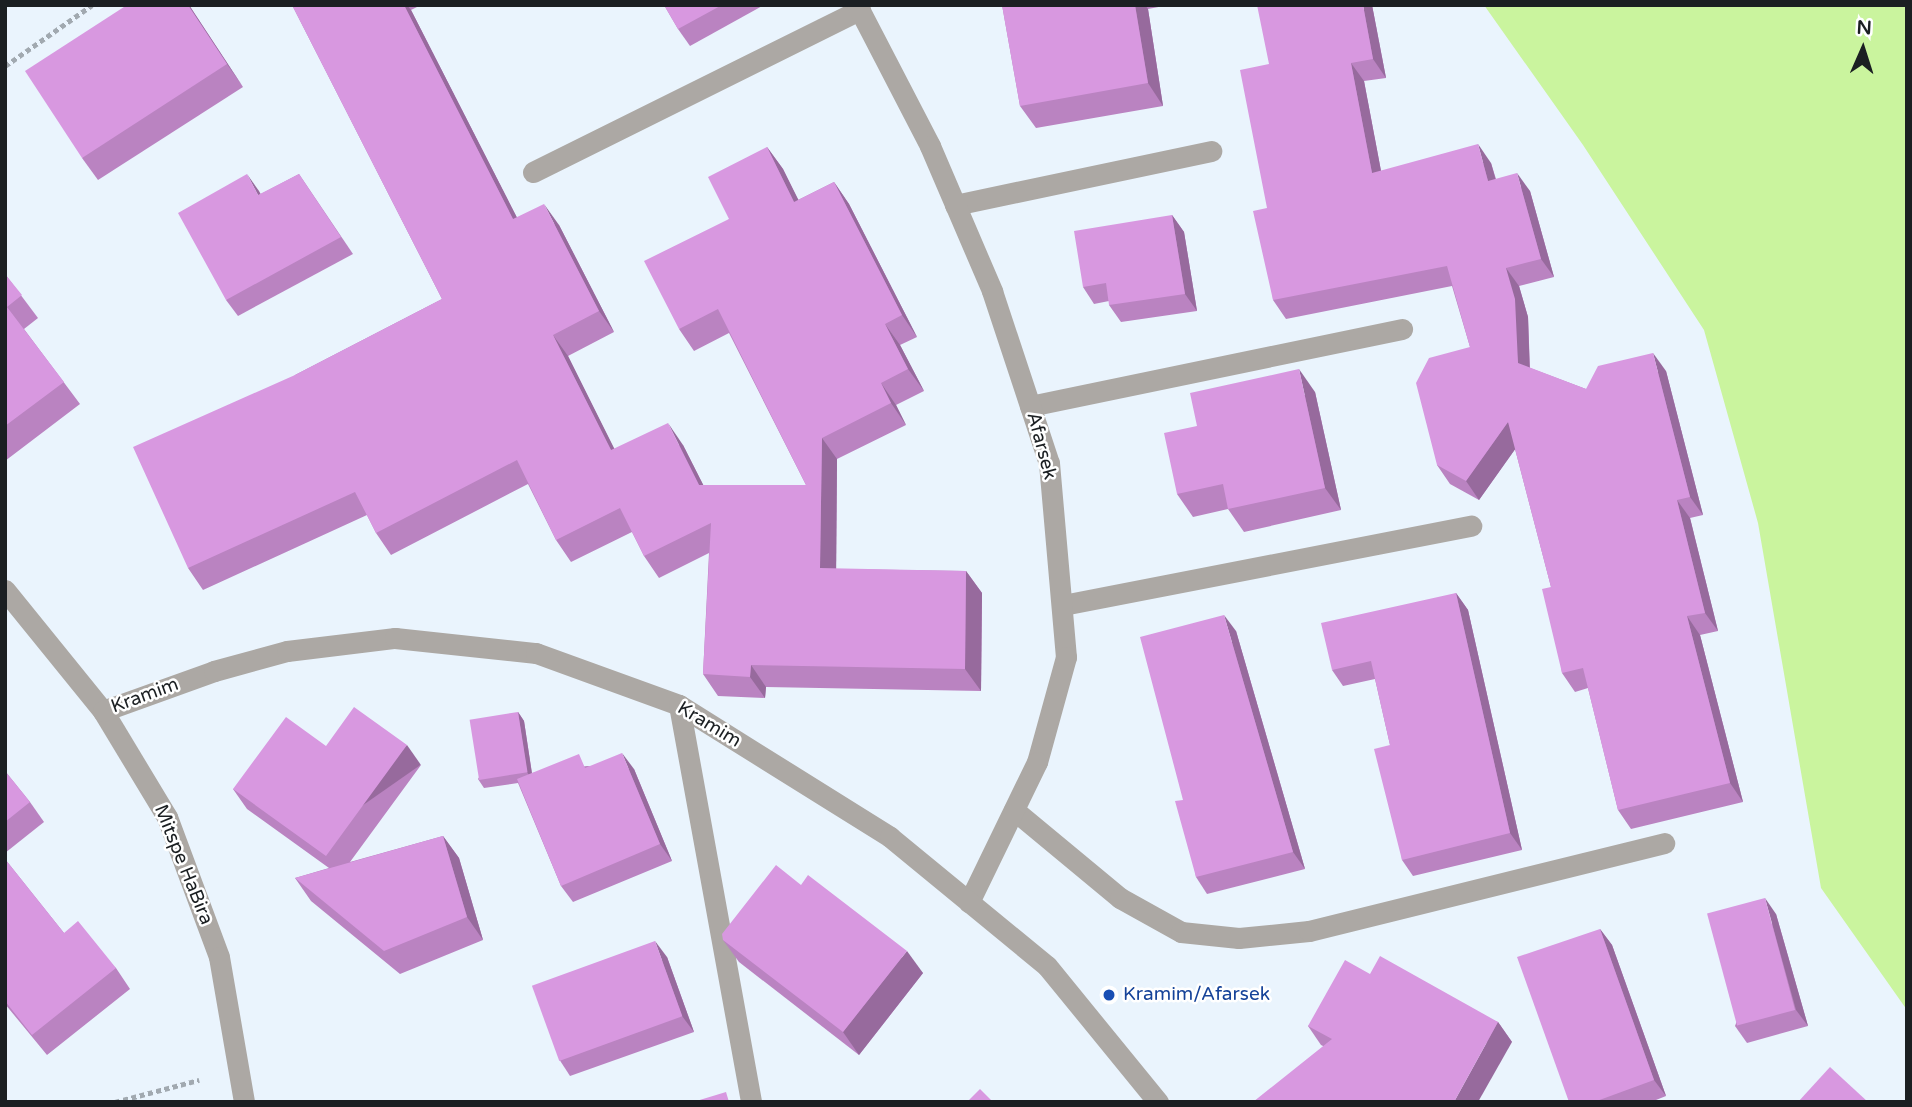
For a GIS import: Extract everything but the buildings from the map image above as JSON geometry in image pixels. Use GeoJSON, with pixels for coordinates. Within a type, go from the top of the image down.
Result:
{"type":"FeatureCollection","features":[{"type":"Feature","properties":{"kind":"street"},"geometry":{"type":"LineString","coordinates":[[533,172],[858,7]]}},
{"type":"Feature","properties":{"kind":"street","name":"Afarsek"},"geometry":{"type":"LineString","coordinates":[[858,7],[955,205],[992,291],[1049,463],[1066,657],[1037,762],[970,902]]}},
{"type":"Feature","properties":{"kind":"street"},"geometry":{"type":"LineString","coordinates":[[955,205],[1211,151]]}},
{"type":"Feature","properties":{"kind":"street"},"geometry":{"type":"LineString","coordinates":[[1030,406],[1402,329]]}},
{"type":"Feature","properties":{"kind":"street"},"geometry":{"type":"LineString","coordinates":[[1063,605],[1471,526]]}},
{"type":"Feature","properties":{"kind":"street","name":"Mitspe HaBira"},"geometry":{"type":"LineString","coordinates":[[5,590],[103,711],[167,817],[219,957],[244,1102]]}},
{"type":"Feature","properties":{"kind":"street","name":"Kramim"},"geometry":{"type":"LineString","coordinates":[[103,711],[214,671],[287,651],[396,638],[536,653],[679,705],[890,837],[970,902],[1047,966],[1158,1102]]}},
{"type":"Feature","properties":{"kind":"street"},"geometry":{"type":"LineString","coordinates":[[679,705],[751,1102]]}},
{"type":"Feature","properties":{"kind":"street"},"geometry":{"type":"LineString","coordinates":[[1014,810],[1120,898],[1181,932],[1239,938],[1309,931],[1664,843]]}},
{"type":"Feature","properties":{"kind":"path"},"geometry":{"type":"LineString","coordinates":[[5,66],[92,5]]}},
{"type":"Feature","properties":{"kind":"path"},"geometry":{"type":"LineString","coordinates":[[115,1102],[240,1069]]}},
{"type":"Feature","properties":{"kind":"green space"},"geometry":{"type":"Polygon","coordinates":[[[1484,5],[1907,5],[1907,1010],[1821,888],[1758,523],[1704,330],[1583,145],[1484,5]]]}},
{"type":"Feature","properties":{"kind":"place","name":"Kramim/Afarsek"},"geometry":{"type":"Point","coordinates":[1109,995]}}]}
